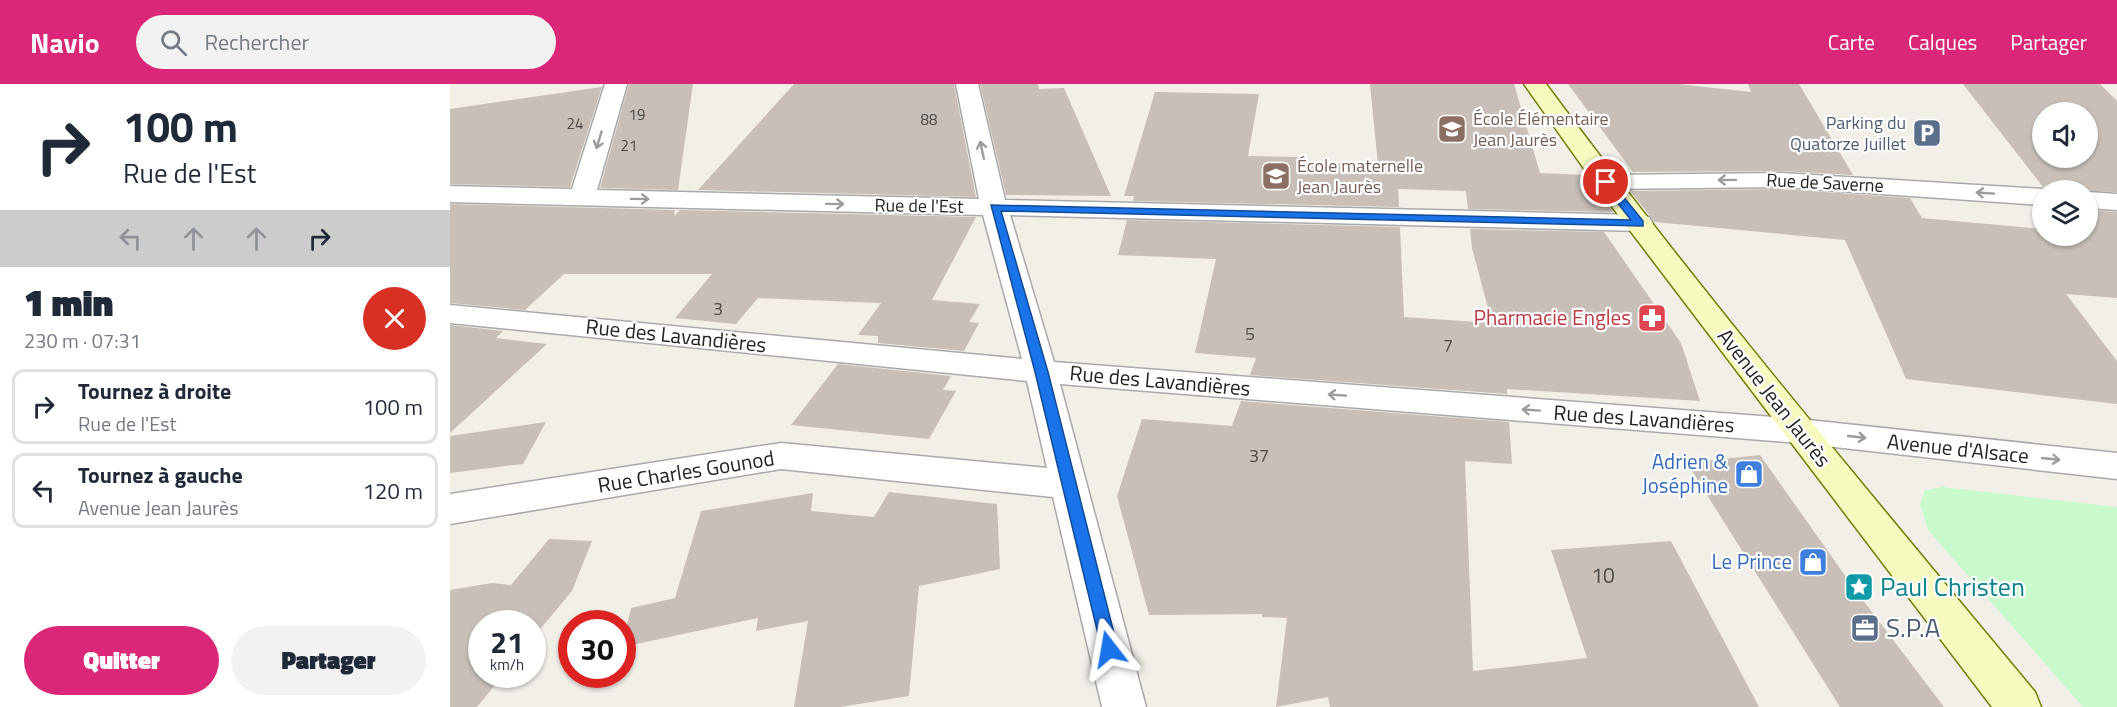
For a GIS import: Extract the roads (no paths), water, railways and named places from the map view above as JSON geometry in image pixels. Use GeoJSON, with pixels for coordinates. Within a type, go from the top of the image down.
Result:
{"type":"FeatureCollection","features":[{"type":"Feature","properties":{"kind":"main road","name":"Avenue Jean Jaurès"},"geometry":{"type":"LineString","coordinates":[[1535,84],[1606,182],[1799,431],[2019,707]]}},
{"type":"Feature","properties":{"kind":"street"},"geometry":{"type":"LineString","coordinates":[[582,198],[616,84]]}},
{"type":"Feature","properties":{"kind":"street"},"geometry":{"type":"LineString","coordinates":[[967,84],[994,207],[1041,372],[1124,707]]}},
{"type":"Feature","properties":{"kind":"street","name":"Rue de Saverne"},"geometry":{"type":"LineString","coordinates":[[1606,182],[1781,180],[2032,196]]}},
{"type":"Feature","properties":{"kind":"street","name":"Rue de l'Est"},"geometry":{"type":"LineString","coordinates":[[450,194],[1640,224]]}},
{"type":"Feature","properties":{"kind":"street"},"geometry":{"type":"LineString","coordinates":[[2098,201],[2117,202]]}},
{"type":"Feature","properties":{"kind":"street","name":"Rue des Lavandières"},"geometry":{"type":"LineString","coordinates":[[450,314],[1041,372],[1799,431]]}},
{"type":"Feature","properties":{"kind":"street","name":"Avenue d'Alsace"},"geometry":{"type":"LineString","coordinates":[[1799,431],[2117,466]]}},
{"type":"Feature","properties":{"kind":"street","name":"Rue Charles Gounod"},"geometry":{"type":"LineString","coordinates":[[450,509],[781,456],[1067,484]]}},
{"type":"Feature","properties":{"kind":"place","name":"École Élémentaire Jean Jaurès"},"geometry":{"type":"Point","coordinates":[1452,129]}},
{"type":"Feature","properties":{"kind":"place","name":"Parking du Quatorze Juillet"},"geometry":{"type":"Point","coordinates":[1927,133]}},
{"type":"Feature","properties":{"kind":"place","name":"École maternelle Jean Jaurès"},"geometry":{"type":"Point","coordinates":[1276,176]}},
{"type":"Feature","properties":{"kind":"place","name":"Pharmacie Engles"},"geometry":{"type":"Point","coordinates":[1652,318]}},
{"type":"Feature","properties":{"kind":"place","name":"Adrien & Joséphine"},"geometry":{"type":"Point","coordinates":[1749,474]}},
{"type":"Feature","properties":{"kind":"place","name":"Le Prince"},"geometry":{"type":"Point","coordinates":[1813,562]}},
{"type":"Feature","properties":{"kind":"place","name":"Paul Christen"},"geometry":{"type":"Point","coordinates":[1859,587]}},
{"type":"Feature","properties":{"kind":"place","name":"S.P.A"},"geometry":{"type":"Point","coordinates":[1865,628]}}]}
